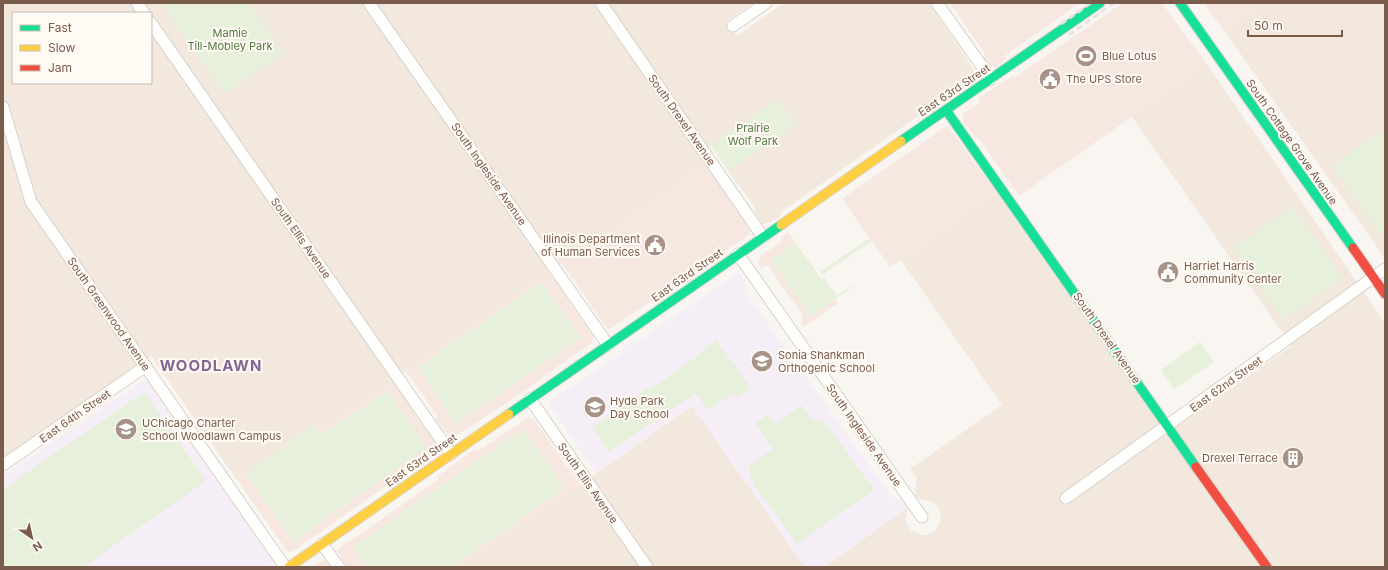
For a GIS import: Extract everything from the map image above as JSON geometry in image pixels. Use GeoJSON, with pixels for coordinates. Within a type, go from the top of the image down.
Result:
{"type":"FeatureCollection","features":[{"type":"Feature","properties":{"kind":"main road","name":"East 63rd Street"},"geometry":{"type":"LineString","coordinates":[[289,567],[1100,3]]}},
{"type":"Feature","properties":{"kind":"main road","name":"South Cottage Grove Avenue"},"geometry":{"type":"LineString","coordinates":[[1180,3],[1385,294]]}},
{"type":"Feature","properties":{"kind":"main road","name":"South Drexel Avenue"},"geometry":{"type":"LineString","coordinates":[[946,110],[1267,567]]}},
{"type":"Feature","properties":{"kind":"street"},"geometry":{"type":"LineString","coordinates":[[137,3],[143,12]]}},
{"type":"Feature","properties":{"kind":"street","name":"South Ingleside Avenue"},"geometry":{"type":"LineString","coordinates":[[369,3],[608,345]]}},
{"type":"Feature","properties":{"kind":"street","name":"South Drexel Avenue"},"geometry":{"type":"LineString","coordinates":[[601,3],[763,237]]}},
{"type":"Feature","properties":{"kind":"street"},"geometry":{"type":"LineString","coordinates":[[733,26],[766,3]]}},
{"type":"Feature","properties":{"kind":"street"},"geometry":{"type":"LineString","coordinates":[[937,3],[991,80]]}},
{"type":"Feature","properties":{"kind":"street","name":"South Ellis Avenue"},"geometry":{"type":"LineString","coordinates":[[152,24],[452,454]]}},
{"type":"Feature","properties":{"kind":"street","name":"South Greenwood Avenue"},"geometry":{"type":"LineString","coordinates":[[3,107],[31,202],[285,567]]}},
{"type":"Feature","properties":{"kind":"street","name":"South Ingleside Avenue"},"geometry":{"type":"LineString","coordinates":[[738,254],[922,517]]}},
{"type":"Feature","properties":{"kind":"street","name":"East 62nd Street"},"geometry":{"type":"LineString","coordinates":[[1066,498],[1385,269]]}},
{"type":"Feature","properties":{"kind":"street","name":"East 64th Street"},"geometry":{"type":"LineString","coordinates":[[3,465],[146,366]]}},
{"type":"Feature","properties":{"kind":"street","name":"South Ellis Avenue"},"geometry":{"type":"LineString","coordinates":[[530,399],[647,567]]}},
{"type":"Feature","properties":{"kind":"street"},"geometry":{"type":"LineString","coordinates":[[322,544],[339,567]]}},
{"type":"Feature","properties":{"kind":"shaded area"},"geometry":{"type":"Polygon","coordinates":[[[3,3],[753,3],[727,21],[737,36],[784,3],[929,3],[974,70],[975,74],[971,79],[781,212],[780,216],[775,220],[763,224],[755,213],[754,206],[728,171],[796,124],[778,99],[699,154],[705,163],[322,429],[317,423],[237,480],[151,356],[3,458],[3,3]]]}},
{"type":"Feature","properties":{"kind":"shaded area"},"geometry":{"type":"Polygon","coordinates":[[[950,3],[1080,3],[1006,55],[1004,61],[996,67],[988,65],[984,59],[985,54],[950,3]]]}},
{"type":"Feature","properties":{"kind":"shaded area"},"geometry":{"type":"Polygon","coordinates":[[[1122,3],[1162,3],[1207,64],[1019,196],[979,139],[976,138],[963,121],[963,114],[979,103],[979,98],[1011,77],[1016,77],[1122,3]]]}},
{"type":"Feature","properties":{"kind":"shaded area"},"geometry":{"type":"Polygon","coordinates":[[[1204,3],[1267,3],[1225,32],[1204,3]]]}},
{"type":"Feature","properties":{"kind":"shaded area"},"geometry":{"type":"Polygon","coordinates":[[[1267,3],[1385,3],[1385,258],[1225,32],[1267,3]]]}},
{"type":"Feature","properties":{"kind":"shaded area"},"geometry":{"type":"Polygon","coordinates":[[[1207,64],[1385,323],[1385,567],[824,567],[907,508],[906,522],[910,530],[921,535],[928,535],[935,531],[941,521],[940,510],[931,501],[916,497],[915,492],[917,478],[910,469],[1002,405],[901,260],[997,193],[1166,434],[1292,346],[1132,117],[1207,64]]]}},
{"type":"Feature","properties":{"kind":"shaded area"},"geometry":{"type":"Polygon","coordinates":[[[945,127],[949,128],[997,193],[890,267],[842,199],[945,127]]]}},
{"type":"Feature","properties":{"kind":"shaded area","name":"Illinois Department of Human Services"},"geometry":{"type":"Polygon","coordinates":[[[705,163],[749,227],[750,234],[610,329],[606,327],[561,262],[705,163]]]}},
{"type":"Feature","properties":{"kind":"shaded area"},"geometry":{"type":"Polygon","coordinates":[[[788,232],[838,303],[804,327],[801,323],[803,315],[767,265],[761,269],[758,262],[761,255],[781,242],[781,238],[788,232]]]}},
{"type":"Feature","properties":{"kind":"shaded area"},"geometry":{"type":"Polygon","coordinates":[[[548,271],[593,336],[594,341],[510,401],[451,439],[436,420],[437,415],[406,371],[548,271]]]}},
{"type":"Feature","properties":{"kind":"shaded area"},"geometry":{"type":"Polygon","coordinates":[[[739,272],[745,280],[744,290],[892,497],[905,503],[907,508],[824,567],[805,567],[692,406],[596,473],[549,405],[549,402],[623,352],[623,348],[630,342],[635,343],[739,272]]]}},
{"type":"Feature","properties":{"kind":"shaded area","name":"UChicago Charter School Woodlawn Campus"},"geometry":{"type":"Polygon","coordinates":[[[143,380],[148,382],[272,560],[272,563],[269,567],[3,567],[3,476],[143,380]]]}},
{"type":"Feature","properties":{"kind":"shaded area"},"geometry":{"type":"Polygon","coordinates":[[[392,380],[423,426],[427,426],[442,450],[441,452],[431,459],[426,458],[292,552],[287,551],[237,480],[317,423],[322,429],[392,380]]]}},
{"type":"Feature","properties":{"kind":"shaded area"},"geometry":{"type":"Polygon","coordinates":[[[692,406],[805,567],[459,567],[587,480],[692,406]]]}},
{"type":"Feature","properties":{"kind":"shaded area"},"geometry":{"type":"Polygon","coordinates":[[[528,418],[534,420],[580,485],[459,567],[347,567],[337,550],[438,480],[439,475],[471,452],[480,450],[528,418]]]}},
{"type":"Feature","properties":{"kind":"shaded area"},"geometry":{"type":"Polygon","coordinates":[[[326,560],[332,567],[313,567],[320,562],[326,560]]]}},
{"type":"Feature","properties":{"kind":"green space","name":"Mamie Till-Mobley Park"},"geometry":{"type":"Polygon","coordinates":[[[161,3],[248,3],[283,53],[224,94],[161,3]]]}},
{"type":"Feature","properties":{"kind":"green space","name":"Prairie Wolf Park"},"geometry":{"type":"Polygon","coordinates":[[[778,99],[796,124],[728,171],[711,145],[778,99]]]}},
{"type":"Feature","properties":{"kind":"green space"},"geometry":{"type":"Polygon","coordinates":[[[1384,129],[1385,131],[1385,241],[1332,166],[1384,129]]]}},
{"type":"Feature","properties":{"kind":"green space"},"geometry":{"type":"Polygon","coordinates":[[[1293,207],[1343,278],[1283,320],[1233,248],[1293,207]]]}},
{"type":"Feature","properties":{"kind":"green space"},"geometry":{"type":"Polygon","coordinates":[[[870,238],[872,241],[822,275],[820,272],[870,238]]]}},
{"type":"Feature","properties":{"kind":"green space"},"geometry":{"type":"Polygon","coordinates":[[[796,243],[821,280],[824,278],[837,296],[851,286],[852,287],[811,316],[771,260],[796,243]]]}},
{"type":"Feature","properties":{"kind":"green space"},"geometry":{"type":"Polygon","coordinates":[[[541,282],[581,337],[456,424],[418,367],[541,282]]]}},
{"type":"Feature","properties":{"kind":"green space"},"geometry":{"type":"Polygon","coordinates":[[[716,340],[751,388],[738,397],[734,393],[708,410],[696,393],[609,452],[592,428],[640,395],[640,393],[648,387],[650,389],[705,351],[704,348],[716,340]]]}},
{"type":"Feature","properties":{"kind":"green space"},"geometry":{"type":"Polygon","coordinates":[[[1200,342],[1214,362],[1174,389],[1161,370],[1200,342]]]}},
{"type":"Feature","properties":{"kind":"green space"},"geometry":{"type":"Polygon","coordinates":[[[387,391],[427,448],[293,541],[246,474],[314,425],[322,435],[387,391]]]}},
{"type":"Feature","properties":{"kind":"green space","name":"UChicago Charter School Woodlawn Campus"},"geometry":{"type":"Polygon","coordinates":[[[144,392],[206,481],[83,567],[3,567],[3,489],[144,392]]]}},
{"type":"Feature","properties":{"kind":"green space"},"geometry":{"type":"Polygon","coordinates":[[[802,405],[811,419],[825,422],[874,490],[797,544],[754,485],[748,467],[773,449],[755,423],[769,414],[776,424],[802,405]]]}},
{"type":"Feature","properties":{"kind":"green space"},"geometry":{"type":"Polygon","coordinates":[[[523,429],[565,488],[452,567],[367,567],[353,547],[523,429]]]}},
{"type":"Feature","properties":{"kind":"railway"},"geometry":{"type":"LineString","coordinates":[[1061,24],[1091,3]]}},
{"type":"Feature","properties":{"kind":"railway"},"geometry":{"type":"LineString","coordinates":[[1069,35],[1114,3]]}},
{"type":"Feature","properties":{"kind":"traffic: fast"},"geometry":{"type":"LineString","coordinates":[[901,141],[1100,3]]}},
{"type":"Feature","properties":{"kind":"traffic: fast"},"geometry":{"type":"LineString","coordinates":[[1180,3],[1353,248]]}},
{"type":"Feature","properties":{"kind":"traffic: fast"},"geometry":{"type":"LineString","coordinates":[[946,110],[1196,467]]}},
{"type":"Feature","properties":{"kind":"traffic: fast"},"geometry":{"type":"LineString","coordinates":[[509,414],[781,225]]}},
{"type":"Feature","properties":{"kind":"traffic: slow"},"geometry":{"type":"LineString","coordinates":[[781,225],[901,141]]}},
{"type":"Feature","properties":{"kind":"traffic: slow"},"geometry":{"type":"LineString","coordinates":[[289,567],[509,414]]}},
{"type":"Feature","properties":{"kind":"traffic: jam"},"geometry":{"type":"LineString","coordinates":[[1353,248],[1385,294]]}},
{"type":"Feature","properties":{"kind":"traffic: jam"},"geometry":{"type":"LineString","coordinates":[[1196,467],[1267,567]]}},
{"type":"Feature","properties":{"kind":"place","name":"Blue Lotus"},"geometry":{"type":"Point","coordinates":[1086,56]}},
{"type":"Feature","properties":{"kind":"place","name":"The UPS Store"},"geometry":{"type":"Point","coordinates":[1050,79]}},
{"type":"Feature","properties":{"kind":"place","name":"Illinois Department of Human Services"},"geometry":{"type":"Point","coordinates":[655,245]}},
{"type":"Feature","properties":{"kind":"place","name":"Harriet Harris Community Center"},"geometry":{"type":"Point","coordinates":[1168,272]}},
{"type":"Feature","properties":{"kind":"place","name":"Sonia Shankman Orthogenic School"},"geometry":{"type":"Point","coordinates":[762,361]}},
{"type":"Feature","properties":{"kind":"place","name":"Hyde Park Day School"},"geometry":{"type":"Point","coordinates":[595,407]}},
{"type":"Feature","properties":{"kind":"place","name":"UChicago Charter School Woodlawn Campus"},"geometry":{"type":"Point","coordinates":[126,429]}},
{"type":"Feature","properties":{"kind":"place","name":"Drexel Terrace"},"geometry":{"type":"Point","coordinates":[1293,458]}},
{"type":"Feature","properties":{"kind":"district","name":"WOODLAWN"},"geometry":{"type":"Point","coordinates":[211,366]}}]}
